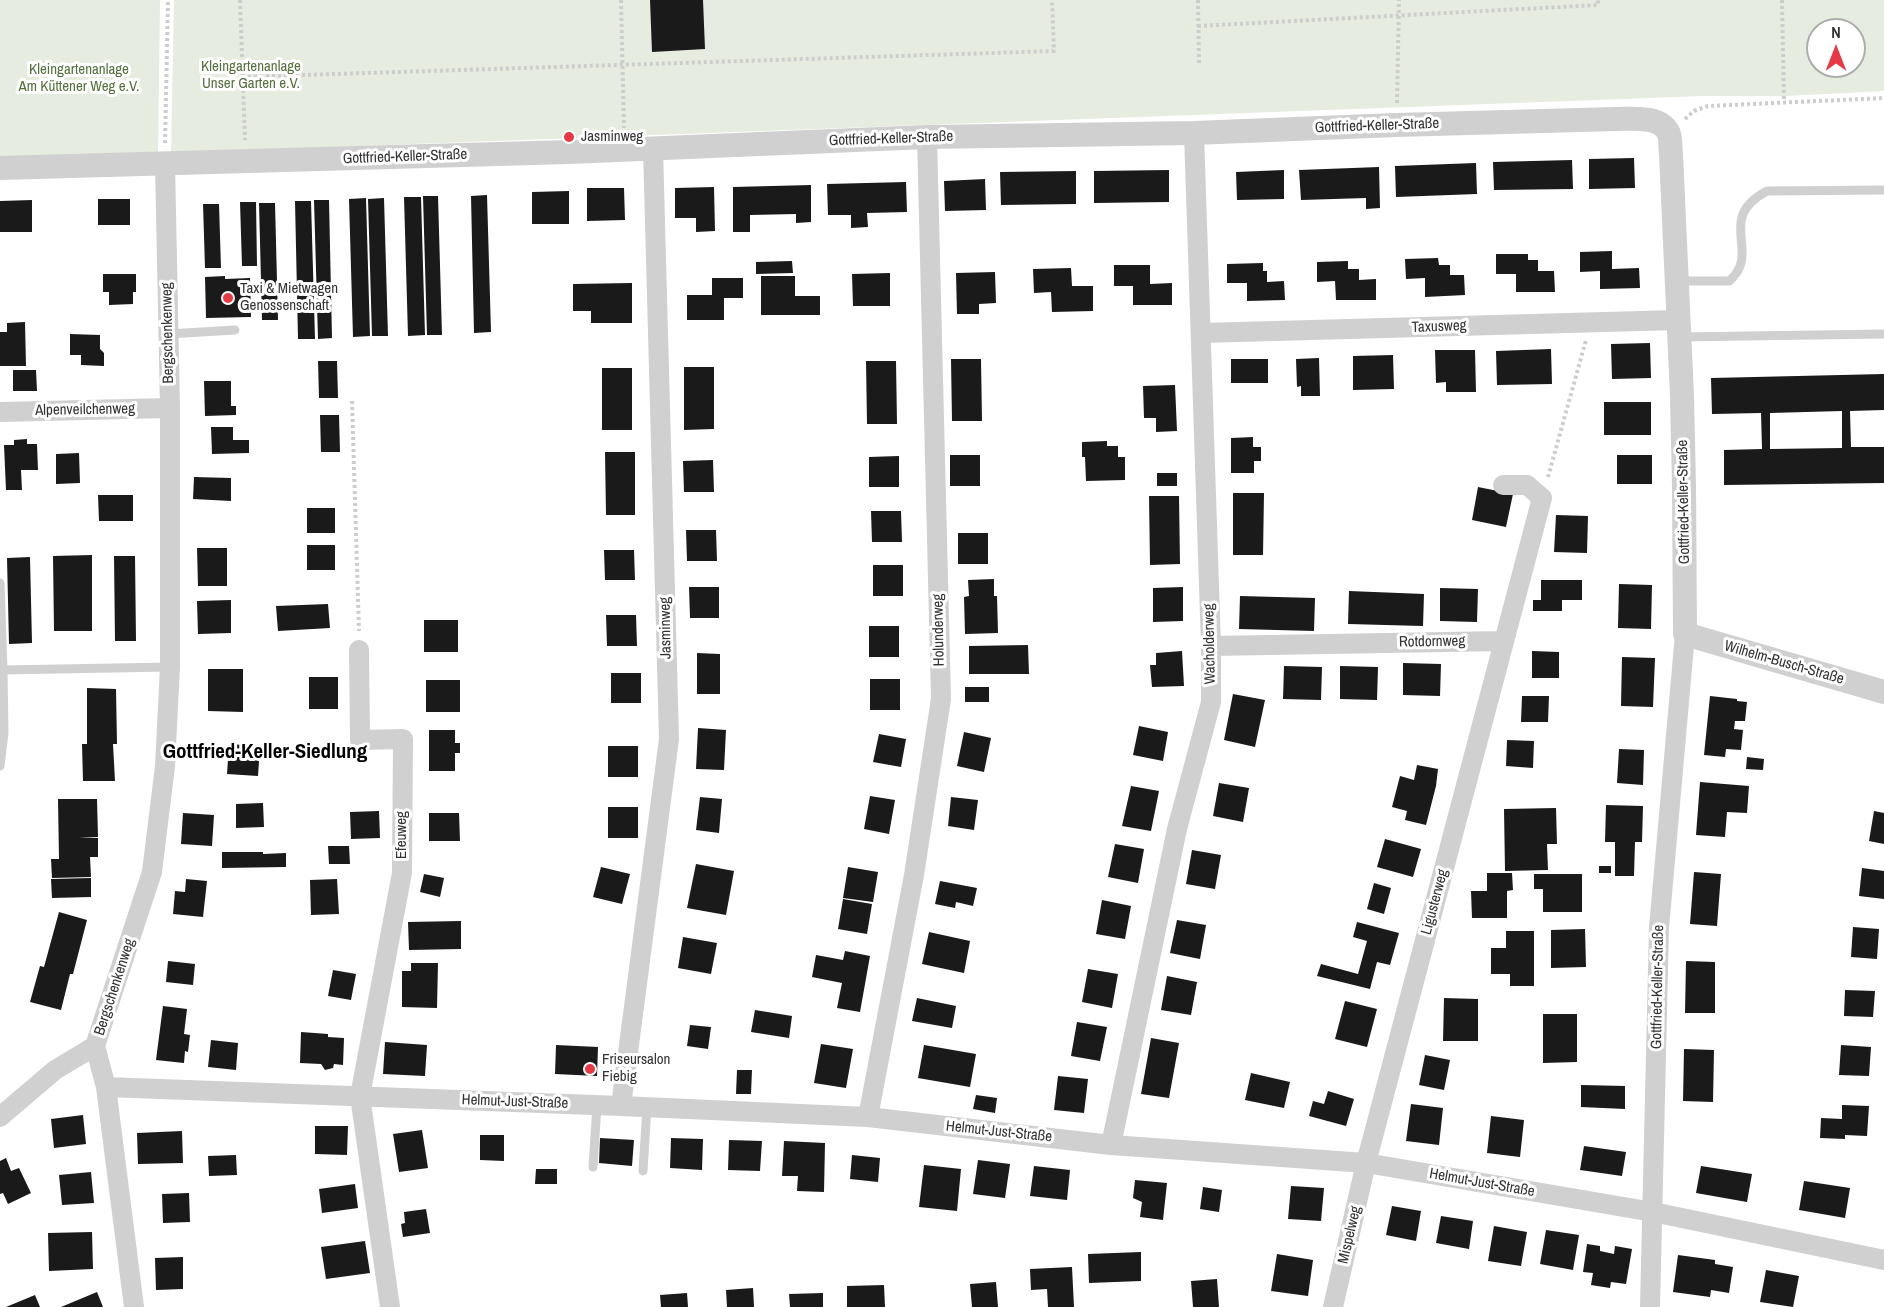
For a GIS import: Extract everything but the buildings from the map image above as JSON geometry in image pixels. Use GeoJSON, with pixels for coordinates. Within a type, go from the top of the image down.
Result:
{"type":"FeatureCollection","features":[{"type":"Feature","properties":{"kind":"street","name":"Gottfried-Keller-Straße"},"geometry":{"type":"LineString","coordinates":[[0,168],[625,150],[927,137],[1194,133],[1616,119],[1642,119],[1659,123],[1669,134],[1684,486],[1685,634],[1659,928],[1650,1307]]}},
{"type":"Feature","properties":{"kind":"street","name":"Wacholderweg"},"geometry":{"type":"LineString","coordinates":[[1111,1145],[1177,829],[1210,702],[1194,133]]}},
{"type":"Feature","properties":{"kind":"street","name":"Holunderweg"},"geometry":{"type":"LineString","coordinates":[[868,1117],[914,875],[940,699],[927,137]]}},
{"type":"Feature","properties":{"kind":"street","name":"Jasminweg"},"geometry":{"type":"LineString","coordinates":[[621,1106],[669,739],[653,148]]}},
{"type":"Feature","properties":{"kind":"street","name":"Bergschenkenweg"},"geometry":{"type":"LineString","coordinates":[[134,1307],[106,1087],[95,1046],[152,872],[165,766],[170,667],[170,408],[165,164]]}},
{"type":"Feature","properties":{"kind":"street","name":"Taxusweg"},"geometry":{"type":"LineString","coordinates":[[1201,333],[1592,322],[1678,328]]}},
{"type":"Feature","properties":{"kind":"street","name":"Alpenveilchenweg"},"geometry":{"type":"LineString","coordinates":[[0,412],[170,408]]}},
{"type":"Feature","properties":{"kind":"street"},"geometry":{"type":"LineString","coordinates":[[1503,485],[1527,485],[1542,498],[1504,641]]}},
{"type":"Feature","properties":{"kind":"street","name":"Wilhelm-Busch-Straße"},"geometry":{"type":"LineString","coordinates":[[1685,634],[1884,692]]}},
{"type":"Feature","properties":{"kind":"street","name":"Rotdornweg"},"geometry":{"type":"LineString","coordinates":[[1210,646],[1504,641]]}},
{"type":"Feature","properties":{"kind":"street","name":"Ligusterweg"},"geometry":{"type":"LineString","coordinates":[[1366,1163],[1504,641]]}},
{"type":"Feature","properties":{"kind":"street","name":"Efeuweg"},"geometry":{"type":"LineString","coordinates":[[359,650],[360,740],[403,739],[402,873],[360,1096],[390,1307]]}},
{"type":"Feature","properties":{"kind":"street"},"geometry":{"type":"LineString","coordinates":[[0,1117],[55,1070],[95,1046]]}},
{"type":"Feature","properties":{"kind":"street","name":"Helmut-Just-Straße"},"geometry":{"type":"LineString","coordinates":[[106,1087],[868,1117],[1111,1145],[1366,1163],[1653,1212],[1884,1260]]}},
{"type":"Feature","properties":{"kind":"street","name":"Mispelweg"},"geometry":{"type":"LineString","coordinates":[[1334,1307],[1366,1163]]}},
{"type":"Feature","properties":{"kind":"lane"},"geometry":{"type":"LineString","coordinates":[[1676,280],[1728,281],[1738,273],[1742,263],[1740,224],[1744,211],[1752,199],[1767,191],[1884,190]]}},
{"type":"Feature","properties":{"kind":"lane"},"geometry":{"type":"LineString","coordinates":[[1678,328],[1884,334]]}},
{"type":"Feature","properties":{"kind":"lane"},"geometry":{"type":"LineString","coordinates":[[168,334],[235,330]]}},
{"type":"Feature","properties":{"kind":"lane"},"geometry":{"type":"LineString","coordinates":[[0,583],[4,734],[0,766]]}},
{"type":"Feature","properties":{"kind":"lane"},"geometry":{"type":"LineString","coordinates":[[3,670],[170,667]]}},
{"type":"Feature","properties":{"kind":"lane"},"geometry":{"type":"LineString","coordinates":[[592,1167],[597,1105]]}},
{"type":"Feature","properties":{"kind":"lane"},"geometry":{"type":"LineString","coordinates":[[643,1171],[647,1107]]}},
{"type":"Feature","properties":{"kind":"path"},"geometry":{"type":"LineString","coordinates":[[165,164],[168,0]]}},
{"type":"Feature","properties":{"kind":"path"},"geometry":{"type":"LineString","coordinates":[[240,0],[245,162]]}},
{"type":"Feature","properties":{"kind":"path"},"geometry":{"type":"LineString","coordinates":[[621,0],[625,150]]}},
{"type":"Feature","properties":{"kind":"path"},"geometry":{"type":"LineString","coordinates":[[242,77],[1054,51],[1052,0]]}},
{"type":"Feature","properties":{"kind":"path"},"geometry":{"type":"LineString","coordinates":[[1198,0],[1199,63]]}},
{"type":"Feature","properties":{"kind":"path"},"geometry":{"type":"LineString","coordinates":[[1396,125],[1399,0]]}},
{"type":"Feature","properties":{"kind":"path"},"geometry":{"type":"LineString","coordinates":[[1198,26],[1598,5],[1598,0]]}},
{"type":"Feature","properties":{"kind":"path"},"geometry":{"type":"LineString","coordinates":[[1782,0],[1784,102]]}},
{"type":"Feature","properties":{"kind":"path"},"geometry":{"type":"LineString","coordinates":[[1708,106],[1884,98]]}},
{"type":"Feature","properties":{"kind":"path"},"geometry":{"type":"LineString","coordinates":[[1542,498],[1592,322]]}},
{"type":"Feature","properties":{"kind":"path"},"geometry":{"type":"LineString","coordinates":[[352,402],[359,650]]}},
{"type":"Feature","properties":{"kind":"green space","name":"Kleingartenanlage Am Küttener Weg e.V."},"geometry":{"type":"Polygon","coordinates":[[[0,0],[160,0],[158,154],[0,159],[0,0]]]}},
{"type":"Feature","properties":{"kind":"green space","name":"Kleingartenanlage Unser Garten e.V."},"geometry":{"type":"Polygon","coordinates":[[[174,0],[1884,0],[1884,91],[1785,96],[1703,96],[171,153],[174,0]]]}},
{"type":"Feature","properties":{"kind":"place","name":"Jasminweg"},"geometry":{"type":"Point","coordinates":[569,137]}},
{"type":"Feature","properties":{"kind":"place","name":"Taxi & Mietwagen Genossenschaft"},"geometry":{"type":"Point","coordinates":[228,298]}},
{"type":"Feature","properties":{"kind":"place","name":"Friseursalon Fiebig"},"geometry":{"type":"Point","coordinates":[590,1069]}},
{"type":"Feature","properties":{"kind":"district","name":"Gottfried-Keller-Siedlung"},"geometry":{"type":"Point","coordinates":[265,752]}}]}
